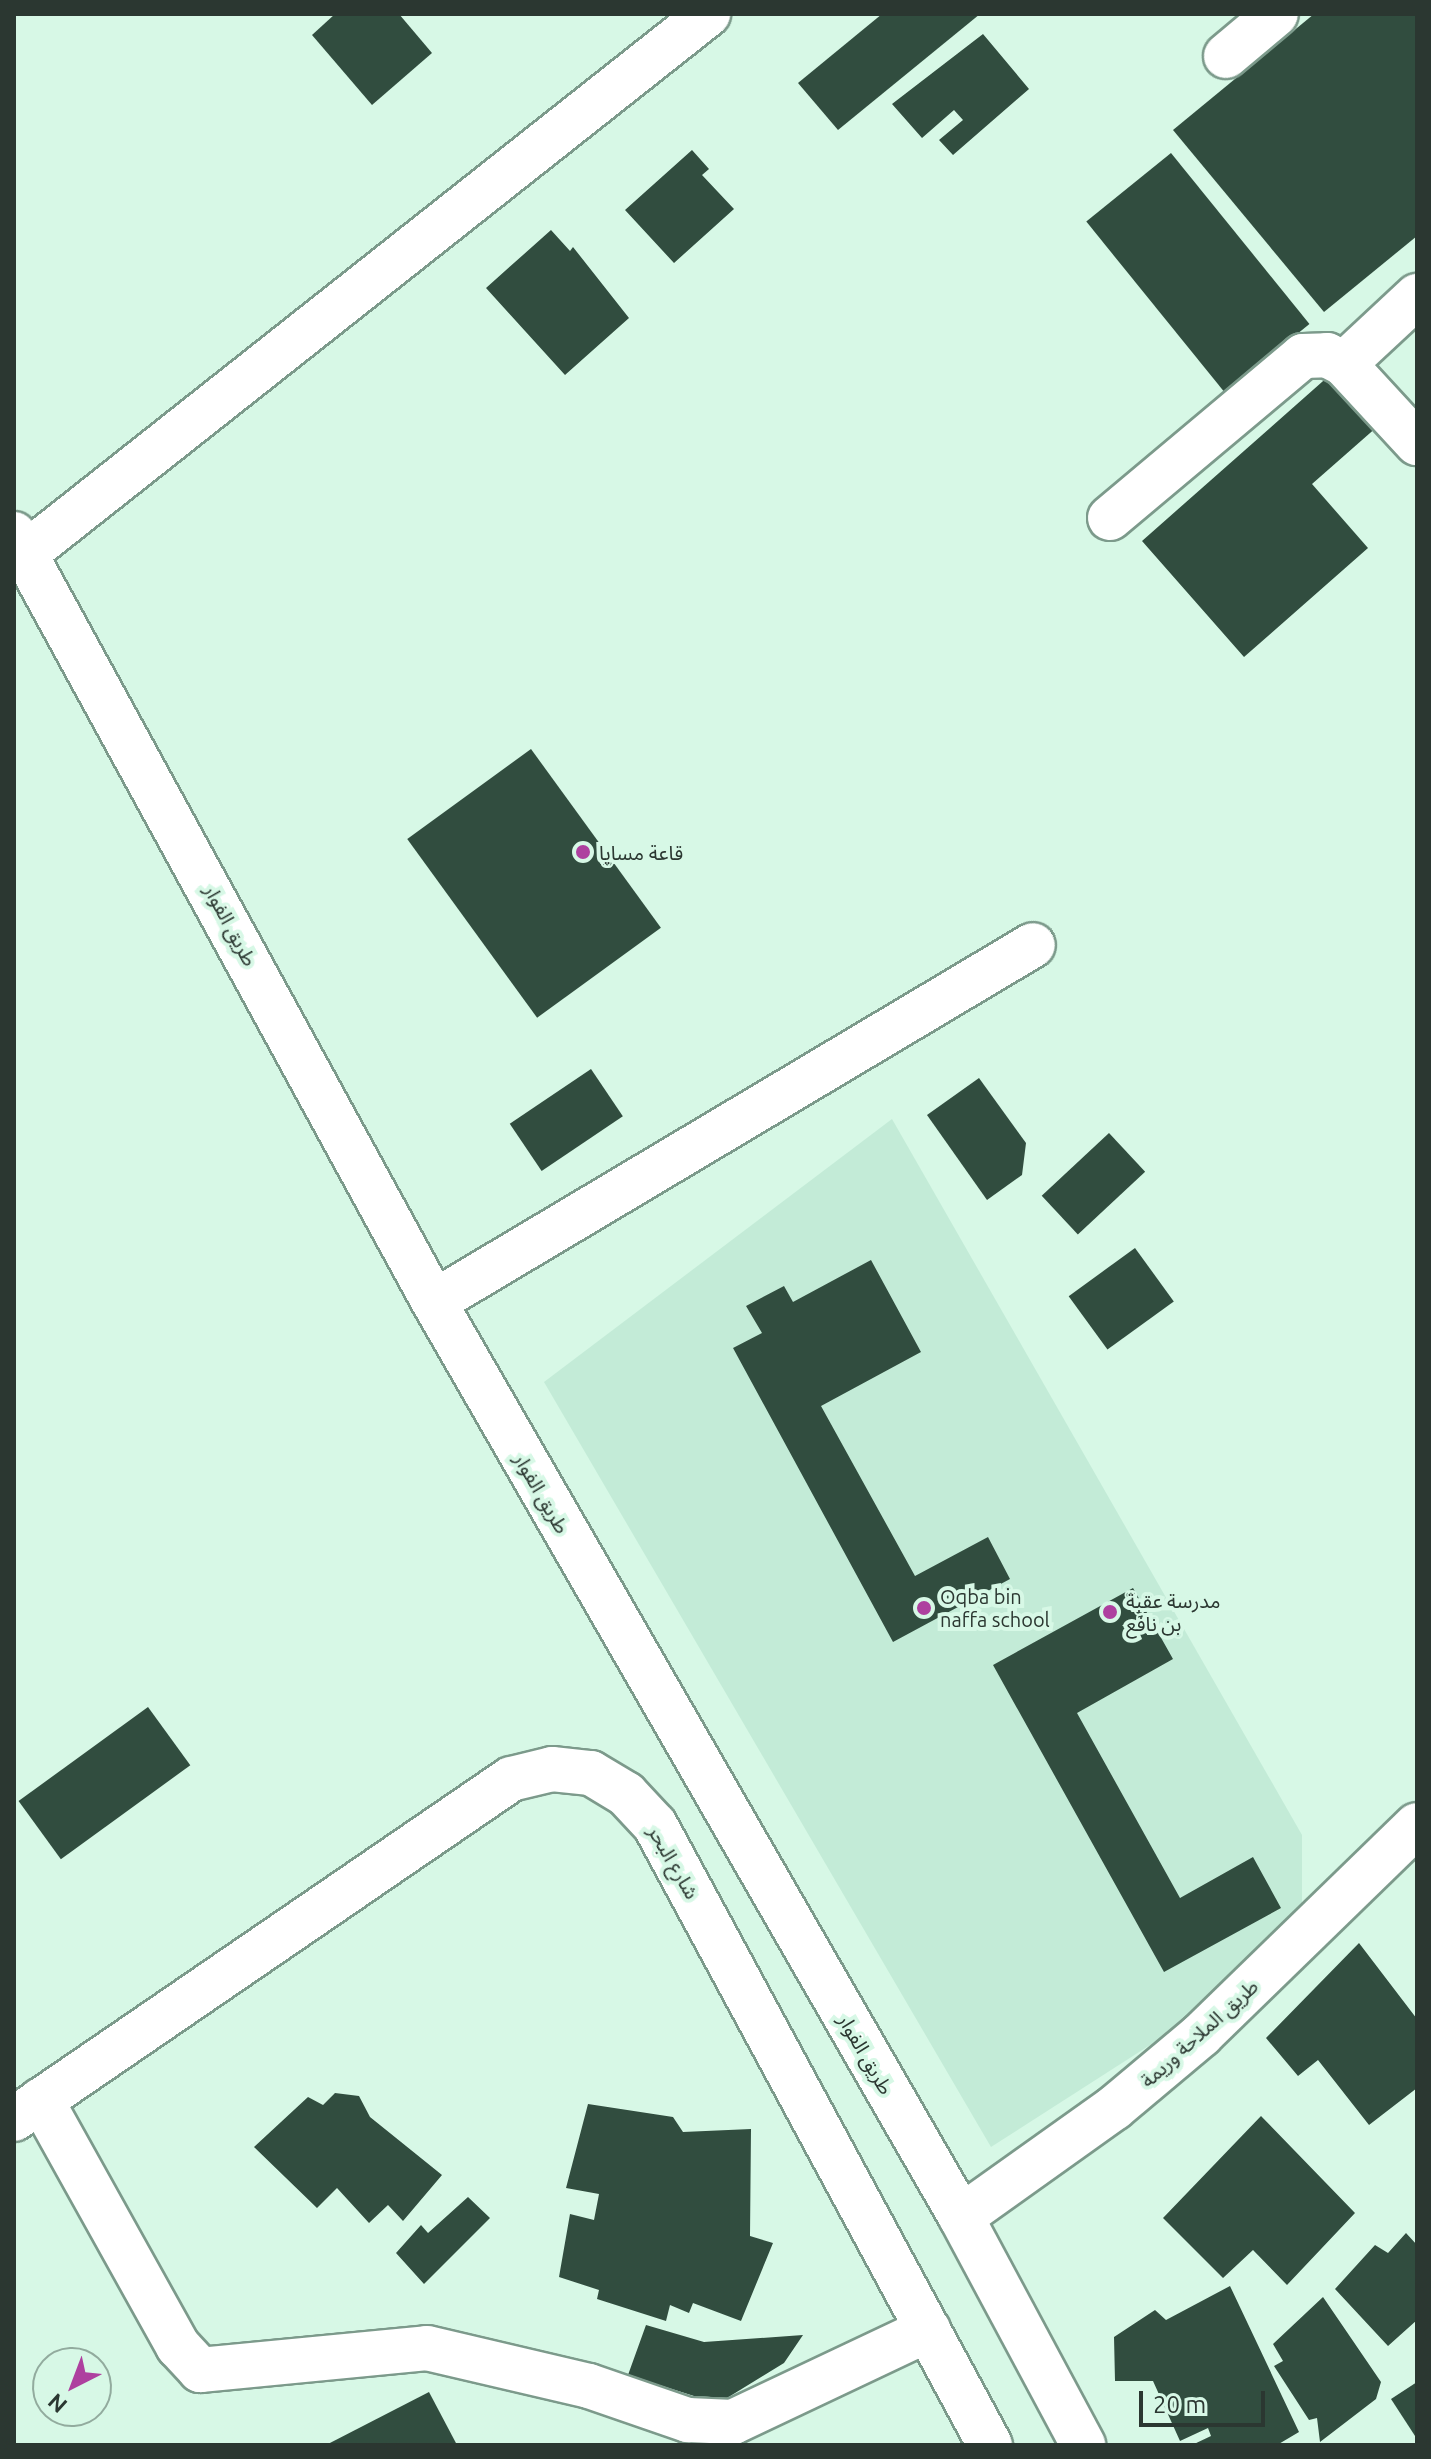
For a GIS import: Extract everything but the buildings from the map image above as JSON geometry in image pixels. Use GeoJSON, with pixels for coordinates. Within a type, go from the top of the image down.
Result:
{"type":"FeatureCollection","features":[{"type":"Feature","properties":{"kind":"street"},"geometry":{"type":"LineString","coordinates":[[19,544],[708,14]]}},
{"type":"Feature","properties":{"kind":"street"},"geometry":{"type":"LineString","coordinates":[[1226,56],[1276,14]]}},
{"type":"Feature","properties":{"kind":"street"},"geometry":{"type":"LineString","coordinates":[[1344,364],[1417,296]]}},
{"type":"Feature","properties":{"kind":"street"},"geometry":{"type":"LineString","coordinates":[[1110,518],[1303,356],[1327,355],[1344,364],[1417,443]]}},
{"type":"Feature","properties":{"kind":"street","name":"طريق الفوار"},"geometry":{"type":"LineString","coordinates":[[19,544],[434,1302],[961,2217],[1083,2445]]}},
{"type":"Feature","properties":{"kind":"street"},"geometry":{"type":"LineString","coordinates":[[434,1302],[1033,945]]}},
{"type":"Feature","properties":{"kind":"street","name":"شارع البحر"},"geometry":{"type":"LineString","coordinates":[[27,2110],[511,1779],[552,1769],[591,1773],[626,1794],[655,1825],[990,2445]]}},
{"type":"Feature","properties":{"kind":"street","name":"طريق الملاحة وريمة"},"geometry":{"type":"LineString","coordinates":[[961,2217],[1114,2108],[1201,2035],[1417,1825]]}},
{"type":"Feature","properties":{"kind":"street"},"geometry":{"type":"LineString","coordinates":[[27,2110],[178,2346],[200,2370],[427,2348],[589,2386],[688,2420],[733,2422],[928,2330]]}},
{"type":"Feature","properties":{"kind":"shaded area","name":"Oqba bin naffa school"},"geometry":{"type":"Polygon","coordinates":[[[892,1119],[1302,1835],[1302,1907],[1175,2029],[991,2147],[544,1382],[892,1119]]]}},
{"type":"Feature","properties":{"kind":"place","name":"قاعة مسايا"},"geometry":{"type":"Point","coordinates":[583,852]}},
{"type":"Feature","properties":{"kind":"place","name":"Oqba bin naffa school"},"geometry":{"type":"Point","coordinates":[924,1608]}},
{"type":"Feature","properties":{"kind":"place","name":"مدرسة عقبة بن نافع"},"geometry":{"type":"Point","coordinates":[1110,1612]}}]}
